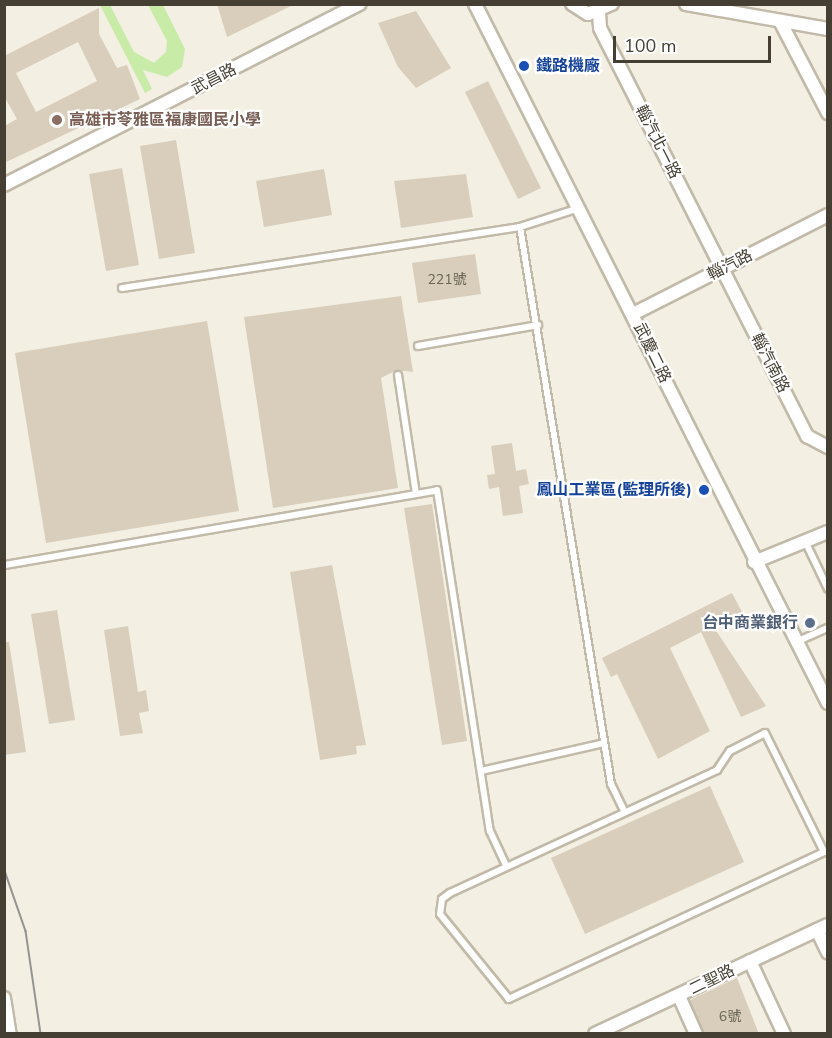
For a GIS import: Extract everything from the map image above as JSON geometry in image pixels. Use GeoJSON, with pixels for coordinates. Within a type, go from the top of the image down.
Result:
{"type":"FeatureCollection","features":[{"type":"Feature","properties":{"kind":"street","name":"武昌路"},"geometry":{"type":"LineString","coordinates":[[4,185],[360,4]]}},
{"type":"Feature","properties":{"kind":"street","name":"武慶二路"},"geometry":{"type":"LineString","coordinates":[[475,4],[633,314],[754,562],[828,703]]}},
{"type":"Feature","properties":{"kind":"street"},"geometry":{"type":"LineString","coordinates":[[572,4],[599,13],[612,4]]}},
{"type":"Feature","properties":{"kind":"street"},"geometry":{"type":"LineString","coordinates":[[686,4],[828,29]]}},
{"type":"Feature","properties":{"kind":"street","name":"輜汽北一路"},"geometry":{"type":"LineString","coordinates":[[599,13],[600,28],[722,269]]}},
{"type":"Feature","properties":{"kind":"street"},"geometry":{"type":"LineString","coordinates":[[780,21],[828,113]]}},
{"type":"Feature","properties":{"kind":"street","name":"輜汽路"},"geometry":{"type":"LineString","coordinates":[[633,314],[828,215]]}},
{"type":"Feature","properties":{"kind":"street","name":"輜汽南路"},"geometry":{"type":"LineString","coordinates":[[722,269],[807,436],[828,447]]}},
{"type":"Feature","properties":{"kind":"street"},"geometry":{"type":"LineString","coordinates":[[754,562],[828,532]]}},
{"type":"Feature","properties":{"kind":"street"},"geometry":{"type":"LineString","coordinates":[[822,927],[828,953]]}},
{"type":"Feature","properties":{"kind":"street","name":"二聖路"},"geometry":{"type":"LineString","coordinates":[[595,1034],[612,1030],[822,927]]}},
{"type":"Feature","properties":{"kind":"street"},"geometry":{"type":"LineString","coordinates":[[750,961],[784,1034]]}},
{"type":"Feature","properties":{"kind":"street"},"geometry":{"type":"LineString","coordinates":[[679,996],[696,1034]]}},
{"type":"Feature","properties":{"kind":"street"},"geometry":{"type":"LineString","coordinates":[[4,998],[10,1034]]}},
{"type":"Feature","properties":{"kind":"lane"},"geometry":{"type":"LineString","coordinates":[[122,288],[520,227],[579,208]]}},
{"type":"Feature","properties":{"kind":"lane"},"geometry":{"type":"LineString","coordinates":[[520,227],[538,325],[611,784],[624,811]]}},
{"type":"Feature","properties":{"kind":"lane"},"geometry":{"type":"LineString","coordinates":[[418,346],[538,325]]}},
{"type":"Feature","properties":{"kind":"lane"},"geometry":{"type":"LineString","coordinates":[[398,375],[416,494]]}},
{"type":"Feature","properties":{"kind":"lane"},"geometry":{"type":"LineString","coordinates":[[4,565],[437,490],[492,844],[506,866]]}},
{"type":"Feature","properties":{"kind":"lane"},"geometry":{"type":"LineString","coordinates":[[805,541],[828,589]]}},
{"type":"Feature","properties":{"kind":"lane"},"geometry":{"type":"LineString","coordinates":[[796,643],[828,628]]}},
{"type":"Feature","properties":{"kind":"lane"},"geometry":{"type":"LineString","coordinates":[[765,733],[824,852],[509,999],[440,914],[442,899],[450,892],[506,866],[717,770],[730,751],[765,733]]}},
{"type":"Feature","properties":{"kind":"lane"},"geometry":{"type":"LineString","coordinates":[[481,771],[604,743]]}},
{"type":"Feature","properties":{"kind":"green space"},"geometry":{"type":"Polygon","coordinates":[[[100,5],[110,5],[134,52],[154,63],[166,52],[167,41],[148,5],[163,5],[185,49],[182,67],[167,77],[143,70],[152,89],[145,93],[100,5]]]}},
{"type":"Feature","properties":{"kind":"building"},"geometry":{"type":"Polygon","coordinates":[[[217,4],[295,4],[227,37],[217,4]]]}},
{"type":"Feature","properties":{"kind":"building"},"geometry":{"type":"Polygon","coordinates":[[[99,8],[99,34],[117,68],[127,65],[140,99],[4,163],[4,126],[17,119],[4,96],[4,56],[99,8]],[[78,42],[16,73],[36,112],[97,81],[78,42]]]}},
{"type":"Feature","properties":{"kind":"building"},"geometry":{"type":"Polygon","coordinates":[[[416,11],[451,68],[416,88],[398,67],[378,23],[416,11]]]}},
{"type":"Feature","properties":{"kind":"building"},"geometry":{"type":"Polygon","coordinates":[[[488,81],[541,188],[518,199],[465,92],[488,81]]]}},
{"type":"Feature","properties":{"kind":"building"},"geometry":{"type":"Polygon","coordinates":[[[176,140],[195,253],[159,259],[140,146],[176,140]]]}},
{"type":"Feature","properties":{"kind":"building"},"geometry":{"type":"Polygon","coordinates":[[[122,168],[139,265],[106,271],[89,174],[122,168]]]}},
{"type":"Feature","properties":{"kind":"building"},"geometry":{"type":"Polygon","coordinates":[[[324,169],[332,215],[264,227],[256,181],[324,169]]]}},
{"type":"Feature","properties":{"kind":"building"},"geometry":{"type":"Polygon","coordinates":[[[466,174],[473,217],[401,228],[394,181],[466,174]]]}},
{"type":"Feature","properties":{"kind":"building"},"geometry":{"type":"Polygon","coordinates":[[[475,254],[481,294],[418,303],[412,263],[475,254]]]}},
{"type":"Feature","properties":{"kind":"building"},"geometry":{"type":"Polygon","coordinates":[[[401,296],[413,372],[397,370],[381,378],[398,488],[273,508],[244,317],[401,296]]]}},
{"type":"Feature","properties":{"kind":"building"},"geometry":{"type":"Polygon","coordinates":[[[207,321],[239,511],[46,543],[15,353],[207,321]]]}},
{"type":"Feature","properties":{"kind":"building"},"geometry":{"type":"Polygon","coordinates":[[[512,443],[516,471],[526,469],[529,484],[519,486],[523,513],[503,516],[499,487],[489,489],[487,475],[495,474],[491,446],[512,443]]]}},
{"type":"Feature","properties":{"kind":"building"},"geometry":{"type":"Polygon","coordinates":[[[432,504],[467,741],[442,745],[404,508],[432,504]]]}},
{"type":"Feature","properties":{"kind":"building"},"geometry":{"type":"Polygon","coordinates":[[[332,565],[366,745],[356,746],[357,754],[320,760],[290,572],[332,565]]]}},
{"type":"Feature","properties":{"kind":"building"},"geometry":{"type":"Polygon","coordinates":[[[732,593],[742,612],[713,626],[766,706],[741,717],[701,632],[670,648],[710,731],[658,759],[617,674],[611,677],[602,658],[732,593]]]}},
{"type":"Feature","properties":{"kind":"building"},"geometry":{"type":"Polygon","coordinates":[[[57,610],[75,720],[49,724],[31,614],[57,610]]]}},
{"type":"Feature","properties":{"kind":"building"},"geometry":{"type":"Polygon","coordinates":[[[128,626],[138,692],[146,690],[149,711],[139,713],[143,733],[120,736],[104,630],[128,626]]]}},
{"type":"Feature","properties":{"kind":"building"},"geometry":{"type":"Polygon","coordinates":[[[4,642],[9,642],[26,752],[4,755],[4,642]]]}},
{"type":"Feature","properties":{"kind":"building"},"geometry":{"type":"Polygon","coordinates":[[[710,786],[744,862],[585,934],[551,858],[710,786]]]}},
{"type":"Feature","properties":{"kind":"building"},"geometry":{"type":"Polygon","coordinates":[[[737,978],[759,1034],[704,1034],[690,1000],[737,978]]]}},
{"type":"Feature","properties":{"kind":"tram line"},"geometry":{"type":"LineString","coordinates":[[4,868],[26,931],[41,1034]]}},
{"type":"Feature","properties":{"kind":"place","name":"鐵路機廠"},"geometry":{"type":"Point","coordinates":[524,66]}},
{"type":"Feature","properties":{"kind":"place","name":"高雄市苓雅區福康國民小學"},"geometry":{"type":"Point","coordinates":[57,120]}},
{"type":"Feature","properties":{"kind":"place","name":"鳳山工業區(監理所後)"},"geometry":{"type":"Point","coordinates":[704,490]}},
{"type":"Feature","properties":{"kind":"place","name":"台中商業銀行"},"geometry":{"type":"Point","coordinates":[810,623]}}]}
